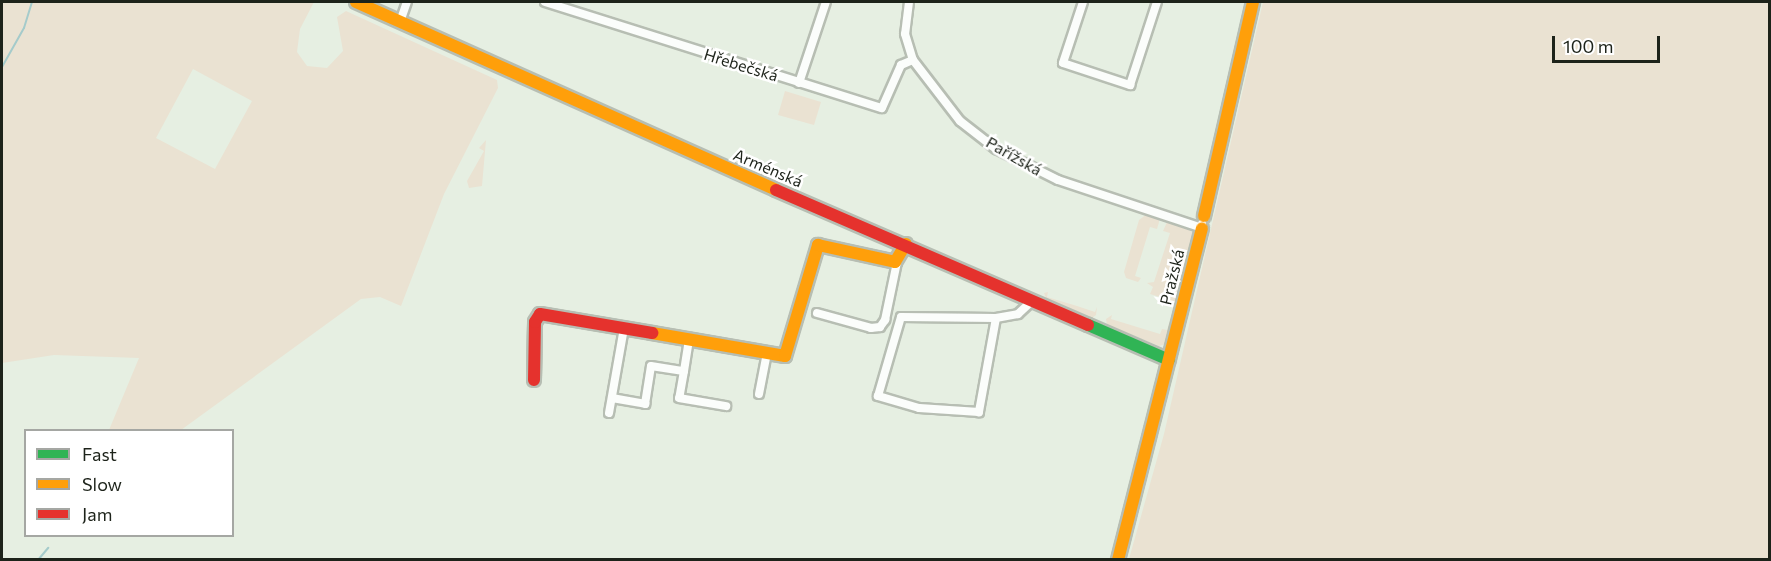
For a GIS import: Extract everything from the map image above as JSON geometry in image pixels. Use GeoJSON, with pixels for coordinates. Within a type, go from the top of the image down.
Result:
{"type":"FeatureCollection","features":[{"type":"Feature","properties":{"kind":"street","name":"Arménská"},"geometry":{"type":"LineString","coordinates":[[356,2],[626,125],[906,244],[1168,360]]}},
{"type":"Feature","properties":{"kind":"street"},"geometry":{"type":"LineString","coordinates":[[400,22],[407,2]]}},
{"type":"Feature","properties":{"kind":"street","name":"Hřebečská"},"geometry":{"type":"LineString","coordinates":[[545,2],[882,108],[901,65],[913,60]]}},
{"type":"Feature","properties":{"kind":"street"},"geometry":{"type":"LineString","coordinates":[[799,83],[826,2]]}},
{"type":"Feature","properties":{"kind":"street","name":"Pařížská"},"geometry":{"type":"LineString","coordinates":[[909,2],[905,34],[913,60],[960,122],[996,150],[1058,180],[1203,222]]}},
{"type":"Feature","properties":{"kind":"street"},"geometry":{"type":"LineString","coordinates":[[1083,2],[1063,63],[1130,85],[1157,2]]}},
{"type":"Feature","properties":{"kind":"street","name":"Pražská"},"geometry":{"type":"LineString","coordinates":[[1118,560],[1203,222],[1253,2]]}},
{"type":"Feature","properties":{"kind":"street"},"geometry":{"type":"LineString","coordinates":[[817,313],[871,328],[880,327],[885,320],[897,262],[906,244]]}},
{"type":"Feature","properties":{"kind":"street"},"geometry":{"type":"LineString","coordinates":[[534,380],[535,322],[540,314],[785,356],[819,245],[897,262]]}},
{"type":"Feature","properties":{"kind":"street"},"geometry":{"type":"LineString","coordinates":[[996,318],[979,412],[919,408],[878,396],[901,317],[996,318],[1018,314],[1032,301]]}},
{"type":"Feature","properties":{"kind":"street"},"geometry":{"type":"LineString","coordinates":[[609,413],[624,328]]}},
{"type":"Feature","properties":{"kind":"street"},"geometry":{"type":"LineString","coordinates":[[689,339],[679,398],[726,406]]}},
{"type":"Feature","properties":{"kind":"street"},"geometry":{"type":"LineString","coordinates":[[759,394],[767,353]]}},
{"type":"Feature","properties":{"kind":"street"},"geometry":{"type":"LineString","coordinates":[[612,398],[645,404],[651,366],[684,371]]}},
{"type":"Feature","properties":{"kind":"shaded area"},"geometry":{"type":"Polygon","coordinates":[[[2,2],[314,2],[300,29],[297,52],[307,66],[327,68],[343,51],[337,17],[346,11],[497,80],[498,88],[444,194],[401,306],[380,297],[361,299],[182,429],[109,429],[139,358],[54,355],[2,363],[2,2]],[[193,69],[156,138],[215,169],[252,101],[193,69]]]}},
{"type":"Feature","properties":{"kind":"shaded area"},"geometry":{"type":"Polygon","coordinates":[[[1263,2],[1769,2],[1769,559],[1129,559],[1164,434],[1263,2]]]}},
{"type":"Feature","properties":{"kind":"shaded area"},"geometry":{"type":"Polygon","coordinates":[[[785,91],[821,102],[814,125],[778,115],[785,91]]]}},
{"type":"Feature","properties":{"kind":"shaded area"},"geometry":{"type":"Polygon","coordinates":[[[486,140],[482,186],[469,188],[467,181],[484,151],[479,148],[486,140]]]}},
{"type":"Feature","properties":{"kind":"shaded area"},"geometry":{"type":"Polygon","coordinates":[[[1147,214],[1159,217],[1159,222],[1157,229],[1150,227],[1135,276],[1141,278],[1138,282],[1126,278],[1124,272],[1139,220],[1147,214]]]}},
{"type":"Feature","properties":{"kind":"shaded area"},"geometry":{"type":"Polygon","coordinates":[[[1168,220],[1186,227],[1195,235],[1169,343],[1159,346],[1107,325],[1106,319],[1112,315],[1111,319],[1160,334],[1162,329],[1167,330],[1174,307],[1169,305],[1170,300],[1150,294],[1153,287],[1147,283],[1154,282],[1170,233],[1163,231],[1168,220]]]}},
{"type":"Feature","properties":{"kind":"shaded area"},"geometry":{"type":"Polygon","coordinates":[[[1048,292],[1047,297],[1095,312],[1097,307],[1096,315],[1092,318],[1046,298],[1044,293],[1048,292]]]}},
{"type":"Feature","properties":{"kind":"waterway"},"geometry":{"type":"LineString","coordinates":[[2,67],[24,28],[32,2]]}},
{"type":"Feature","properties":{"kind":"waterway"},"geometry":{"type":"LineString","coordinates":[[38,560],[48,548]]}},
{"type":"Feature","properties":{"kind":"traffic: fast"},"geometry":{"type":"LineString","coordinates":[[1088,325],[1169,360]]}},
{"type":"Feature","properties":{"kind":"traffic: slow"},"geometry":{"type":"LineString","coordinates":[[356,2],[776,190]]}},
{"type":"Feature","properties":{"kind":"traffic: slow"},"geometry":{"type":"LineString","coordinates":[[1204,216],[1253,2]]}},
{"type":"Feature","properties":{"kind":"traffic: slow"},"geometry":{"type":"LineString","coordinates":[[1118,560],[1202,228]]}},
{"type":"Feature","properties":{"kind":"traffic: slow"},"geometry":{"type":"LineString","coordinates":[[652,333],[785,356],[818,245],[895,262],[906,244]]}},
{"type":"Feature","properties":{"kind":"traffic: jam"},"geometry":{"type":"LineString","coordinates":[[776,190],[1088,325]]}},
{"type":"Feature","properties":{"kind":"traffic: jam"},"geometry":{"type":"LineString","coordinates":[[534,380],[535,322],[540,314],[652,333]]}}]}
